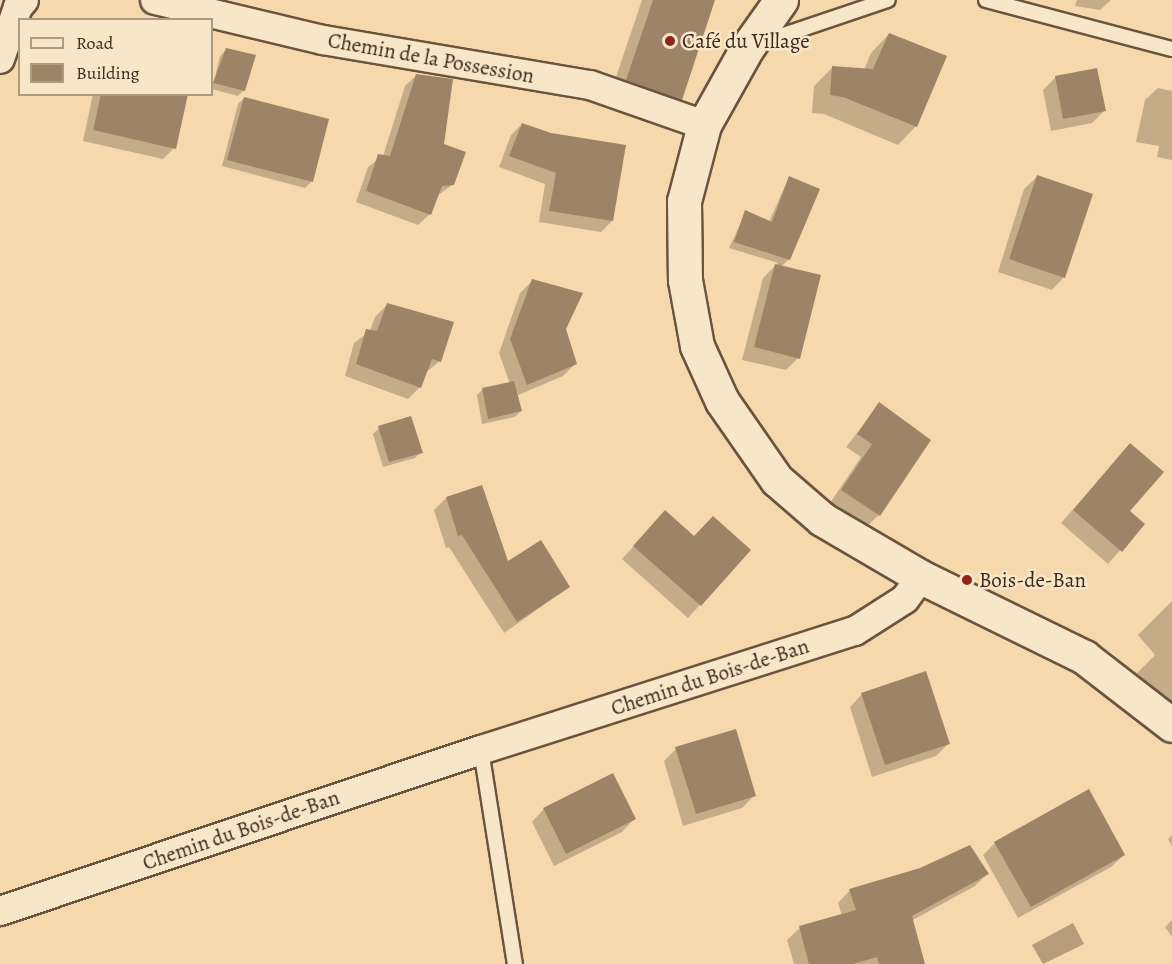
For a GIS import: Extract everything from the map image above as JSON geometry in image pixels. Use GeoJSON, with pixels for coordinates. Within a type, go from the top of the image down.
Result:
{"type":"FeatureCollection","features":[{"type":"Feature","properties":{"kind":"street"},"geometry":{"type":"LineString","coordinates":[[0,59],[18,7],[24,0]]}},
{"type":"Feature","properties":{"kind":"street","name":"Chemin de la Possession"},"geometry":{"type":"LineString","coordinates":[[155,0],[323,40],[590,85],[704,125]]}},
{"type":"Feature","properties":{"kind":"street"},"geometry":{"type":"LineString","coordinates":[[781,0],[747,48],[704,125],[684,201],[685,280],[697,346],[722,401],[777,480],[822,519],[921,577],[1084,657],[1172,725]]}},
{"type":"Feature","properties":{"kind":"street","name":"Chemin du Bois-de-Ban"},"geometry":{"type":"LineString","coordinates":[[0,911],[482,750],[855,631],[905,599],[921,577]]}},
{"type":"Feature","properties":{"kind":"lane"},"geometry":{"type":"LineString","coordinates":[[747,48],[888,0]]}},
{"type":"Feature","properties":{"kind":"lane"},"geometry":{"type":"LineString","coordinates":[[986,0],[1172,50]]}},
{"type":"Feature","properties":{"kind":"lane"},"geometry":{"type":"LineString","coordinates":[[482,750],[515,964]]}},
{"type":"Feature","properties":{"kind":"shaded area"},"geometry":{"type":"Polygon","coordinates":[[[1073,923],[1084,944],[1043,964],[1032,945],[1073,923]]]}},
{"type":"Feature","properties":{"kind":"building","name":"Café du Village"},"geometry":{"type":"Polygon","coordinates":[[[653,0],[715,0],[682,100],[626,80],[653,0]]]}},
{"type":"Feature","properties":{"kind":"building"},"geometry":{"type":"Polygon","coordinates":[[[889,33],[947,56],[917,127],[843,97],[830,95],[832,66],[873,69],[889,33]]]}},
{"type":"Feature","properties":{"kind":"building"},"geometry":{"type":"Polygon","coordinates":[[[226,48],[256,55],[245,91],[213,83],[226,48]]]}},
{"type":"Feature","properties":{"kind":"building"},"geometry":{"type":"Polygon","coordinates":[[[1097,68],[1106,111],[1063,119],[1055,76],[1097,68]]]}},
{"type":"Feature","properties":{"kind":"building"},"geometry":{"type":"Polygon","coordinates":[[[416,74],[453,79],[444,144],[466,152],[454,185],[442,186],[431,215],[366,191],[378,154],[390,156],[416,74]]]}},
{"type":"Feature","properties":{"kind":"building"},"geometry":{"type":"Polygon","coordinates":[[[101,96],[188,96],[176,149],[93,130],[101,96]]]}},
{"type":"Feature","properties":{"kind":"building"},"geometry":{"type":"Polygon","coordinates":[[[244,97],[329,119],[313,182],[227,160],[244,97]]]}},
{"type":"Feature","properties":{"kind":"building"},"geometry":{"type":"Polygon","coordinates":[[[522,123],[551,133],[626,145],[613,221],[549,211],[556,173],[509,156],[522,123]]]}},
{"type":"Feature","properties":{"kind":"building"},"geometry":{"type":"Polygon","coordinates":[[[1037,175],[1093,194],[1065,278],[1009,259],[1037,175]]]}},
{"type":"Feature","properties":{"kind":"building"},"geometry":{"type":"Polygon","coordinates":[[[789,176],[820,189],[790,260],[734,242],[745,210],[772,222],[789,176]]]}},
{"type":"Feature","properties":{"kind":"building"},"geometry":{"type":"Polygon","coordinates":[[[775,264],[821,275],[800,359],[754,347],[775,264]]]}},
{"type":"Feature","properties":{"kind":"building"},"geometry":{"type":"Polygon","coordinates":[[[532,279],[583,293],[566,329],[577,364],[527,385],[510,339],[532,279]]]}},
{"type":"Feature","properties":{"kind":"building"},"geometry":{"type":"Polygon","coordinates":[[[387,303],[454,322],[441,362],[432,359],[421,388],[356,364],[366,329],[377,331],[387,303]]]}},
{"type":"Feature","properties":{"kind":"building"},"geometry":{"type":"Polygon","coordinates":[[[514,381],[522,411],[488,419],[482,388],[514,381]]]}},
{"type":"Feature","properties":{"kind":"building"},"geometry":{"type":"Polygon","coordinates":[[[879,402],[931,440],[880,516],[841,490],[872,444],[857,434],[879,402]]]}},
{"type":"Feature","properties":{"kind":"building"},"geometry":{"type":"Polygon","coordinates":[[[411,416],[423,453],[389,462],[378,426],[411,416]]]}},
{"type":"Feature","properties":{"kind":"building"},"geometry":{"type":"Polygon","coordinates":[[[1130,443],[1164,472],[1130,511],[1145,524],[1122,552],[1073,510],[1130,443]]]}},
{"type":"Feature","properties":{"kind":"building"},"geometry":{"type":"Polygon","coordinates":[[[482,485],[508,561],[541,540],[570,587],[517,622],[462,535],[458,536],[446,497],[482,485]]]}},
{"type":"Feature","properties":{"kind":"building"},"geometry":{"type":"Polygon","coordinates":[[[665,510],[694,536],[713,516],[751,550],[701,606],[633,546],[665,510]]]}},
{"type":"Feature","properties":{"kind":"building"},"geometry":{"type":"Polygon","coordinates":[[[926,671],[950,744],[885,765],[861,693],[926,671]]]}},
{"type":"Feature","properties":{"kind":"building"},"geometry":{"type":"Polygon","coordinates":[[[736,729],[756,796],[696,814],[675,747],[736,729]]]}},
{"type":"Feature","properties":{"kind":"building"},"geometry":{"type":"Polygon","coordinates":[[[613,773],[636,819],[566,854],[543,808],[613,773]]]}},
{"type":"Feature","properties":{"kind":"building"},"geometry":{"type":"Polygon","coordinates":[[[1089,789],[1125,855],[1031,907],[994,842],[1089,789]]]}},
{"type":"Feature","properties":{"kind":"building"},"geometry":{"type":"Polygon","coordinates":[[[970,845],[989,874],[912,916],[925,964],[879,964],[877,957],[853,964],[809,964],[799,926],[856,910],[849,889],[920,868],[970,845]]]}},
{"type":"Feature","properties":{"kind":"place","name":"Café du Village"},"geometry":{"type":"Point","coordinates":[670,41]}},
{"type":"Feature","properties":{"kind":"place","name":"Bois-de-Ban"},"geometry":{"type":"Point","coordinates":[967,580]}}]}
